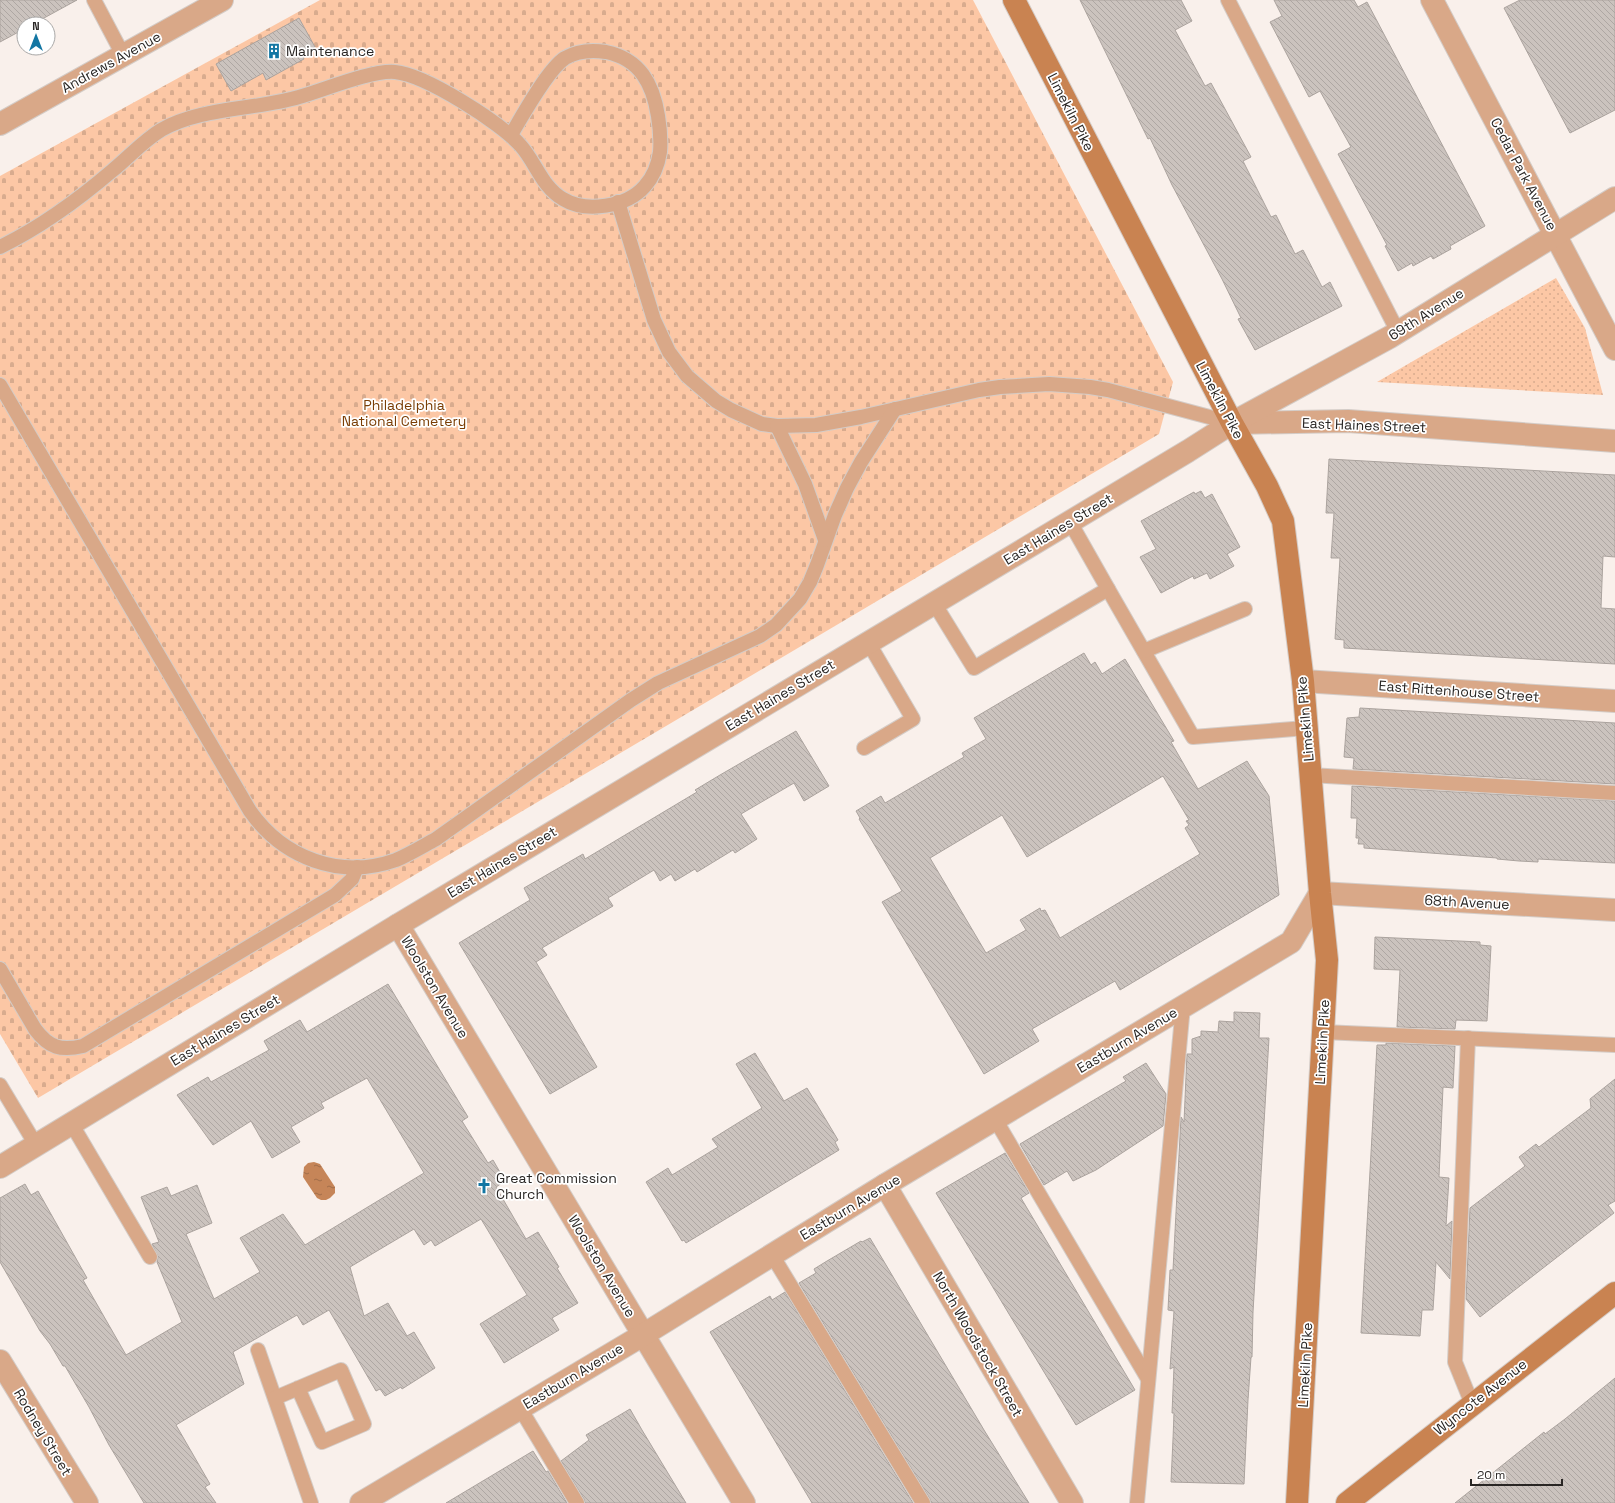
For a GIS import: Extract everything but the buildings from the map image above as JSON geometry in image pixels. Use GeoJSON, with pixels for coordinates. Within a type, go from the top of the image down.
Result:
{"type":"FeatureCollection","features":[{"type":"Feature","properties":{"kind":"street","name":"Andrews Avenue"},"geometry":{"type":"LineString","coordinates":[[0,124],[222,0]]}},
{"type":"Feature","properties":{"kind":"street","name":"Limekiln Pike"},"geometry":{"type":"LineString","coordinates":[[1014,0],[1232,423],[1267,486],[1283,521],[1303,681],[1320,893],[1327,960],[1297,1503]]}},
{"type":"Feature","properties":{"kind":"street","name":"Cedar Park Avenue"},"geometry":{"type":"LineString","coordinates":[[1432,0],[1615,349]]}},
{"type":"Feature","properties":{"kind":"street","name":"69th Avenue"},"geometry":{"type":"LineString","coordinates":[[1232,423],[1398,332],[1615,198]]}},
{"type":"Feature","properties":{"kind":"street","name":"East Haines Street"},"geometry":{"type":"LineString","coordinates":[[0,1167],[398,925],[934,602],[1070,522],[1232,423],[1348,421],[1615,441]]}},
{"type":"Feature","properties":{"kind":"street","name":"East Rittenhouse Street"},"geometry":{"type":"LineString","coordinates":[[1303,681],[1615,701]]}},
{"type":"Feature","properties":{"kind":"street","name":"68th Avenue"},"geometry":{"type":"LineString","coordinates":[[1320,893],[1615,910]]}},
{"type":"Feature","properties":{"kind":"street","name":"Eastburn Avenue"},"geometry":{"type":"LineString","coordinates":[[361,1503],[643,1335],[885,1185],[1291,942],[1320,893]]}},
{"type":"Feature","properties":{"kind":"street","name":"Woolston Avenue"},"geometry":{"type":"LineString","coordinates":[[398,925],[744,1503]]}},
{"type":"Feature","properties":{"kind":"street","name":"North Woodstock Street"},"geometry":{"type":"LineString","coordinates":[[885,1185],[1072,1503]]}},
{"type":"Feature","properties":{"kind":"street","name":"Wyncote Avenue"},"geometry":{"type":"LineString","coordinates":[[1347,1503],[1615,1293]]}},
{"type":"Feature","properties":{"kind":"street","name":"Rodney Street"},"geometry":{"type":"LineString","coordinates":[[0,1361],[87,1503]]}},
{"type":"Feature","properties":{"kind":"lane"},"geometry":{"type":"LineString","coordinates":[[94,0],[123,55]]}},
{"type":"Feature","properties":{"kind":"lane"},"geometry":{"type":"LineString","coordinates":[[1228,0],[1398,332]]}},
{"type":"Feature","properties":{"kind":"lane"},"geometry":{"type":"LineString","coordinates":[[0,247],[39,226],[66,208],[114,170],[147,140],[161,130],[177,122],[205,114],[266,105],[292,99],[368,76],[395,72],[424,81],[440,89],[487,118],[511,135],[523,148],[546,185],[561,198],[573,204],[603,206],[631,197],[644,188],[654,174],[660,151],[661,134],[652,90],[645,76],[632,62],[615,54],[596,50],[578,52],[566,58],[555,67],[511,135]]}},
{"type":"Feature","properties":{"kind":"lane"},"geometry":{"type":"LineString","coordinates":[[618,202],[654,320],[661,338],[678,365],[687,376],[721,404],[762,424],[777,426],[832,423],[978,390],[1049,384],[1108,390],[1232,423]]}},
{"type":"Feature","properties":{"kind":"lane"},"geometry":{"type":"LineString","coordinates":[[0,385],[250,811],[260,824],[286,847],[303,856],[327,864],[358,867],[394,860],[409,854],[436,839],[638,696],[673,676],[760,636],[776,625],[800,599],[812,577],[825,540],[847,488],[861,462],[895,409]]}},
{"type":"Feature","properties":{"kind":"lane"},"geometry":{"type":"LineString","coordinates":[[777,426],[805,484],[825,540]]}},
{"type":"Feature","properties":{"kind":"lane"},"geometry":{"type":"LineString","coordinates":[[1070,522],[1193,737],[1306,728]]}},
{"type":"Feature","properties":{"kind":"lane"},"geometry":{"type":"LineString","coordinates":[[934,602],[974,668],[1108,589]]}},
{"type":"Feature","properties":{"kind":"lane"},"geometry":{"type":"LineString","coordinates":[[1144,651],[1245,609]]}},
{"type":"Feature","properties":{"kind":"lane"},"geometry":{"type":"LineString","coordinates":[[864,748],[913,719],[868,642]]}},
{"type":"Feature","properties":{"kind":"lane"},"geometry":{"type":"LineString","coordinates":[[1310,775],[1615,793]]}},
{"type":"Feature","properties":{"kind":"lane"},"geometry":{"type":"LineString","coordinates":[[0,970],[35,1029],[42,1038],[49,1044],[60,1048],[83,1046],[335,895],[347,886],[358,867]]}},
{"type":"Feature","properties":{"kind":"lane"},"geometry":{"type":"LineString","coordinates":[[1137,1503],[1184,1006]]}},
{"type":"Feature","properties":{"kind":"lane"},"geometry":{"type":"LineString","coordinates":[[1323,1032],[1615,1045]]}},
{"type":"Feature","properties":{"kind":"lane"},"geometry":{"type":"LineString","coordinates":[[1468,1038],[1455,1362],[1472,1404]]}},
{"type":"Feature","properties":{"kind":"lane"},"geometry":{"type":"LineString","coordinates":[[0,1086],[36,1144]]}},
{"type":"Feature","properties":{"kind":"lane"},"geometry":{"type":"LineString","coordinates":[[995,1119],[1148,1379]]}},
{"type":"Feature","properties":{"kind":"lane"},"geometry":{"type":"LineString","coordinates":[[71,1123],[150,1257]]}},
{"type":"Feature","properties":{"kind":"lane"},"geometry":{"type":"LineString","coordinates":[[772,1255],[923,1503]]}},
{"type":"Feature","properties":{"kind":"lane"},"geometry":{"type":"LineString","coordinates":[[258,1350],[311,1503]]}},
{"type":"Feature","properties":{"kind":"lane"},"geometry":{"type":"LineString","coordinates":[[275,1398],[298,1388],[341,1370],[364,1424],[322,1442],[298,1388]]}},
{"type":"Feature","properties":{"kind":"lane"},"geometry":{"type":"LineString","coordinates":[[520,1408],[577,1503]]}},
{"type":"Feature","properties":{"kind":"green space","name":"Philadelphia National Cemetery"},"geometry":{"type":"Polygon","coordinates":[[[320,0],[973,0],[1173,382],[1159,434],[38,1098],[0,1034],[0,176],[320,0]]]}},
{"type":"Feature","properties":{"kind":"green space"},"geometry":{"type":"Polygon","coordinates":[[[1556,278],[1585,328],[1603,395],[1377,382],[1556,278]]]}},
{"type":"Feature","properties":{"kind":"water"},"geometry":{"type":"Polygon","coordinates":[[[314,1162],[320,1164],[335,1187],[335,1193],[326,1200],[317,1198],[303,1177],[304,1167],[308,1163],[314,1162]]]}},
{"type":"Feature","properties":{"kind":"place","name":"Maintenance"},"geometry":{"type":"Point","coordinates":[274,51]}},
{"type":"Feature","properties":{"kind":"place","name":"Great Commission Church"},"geometry":{"type":"Point","coordinates":[484,1186]}}]}
